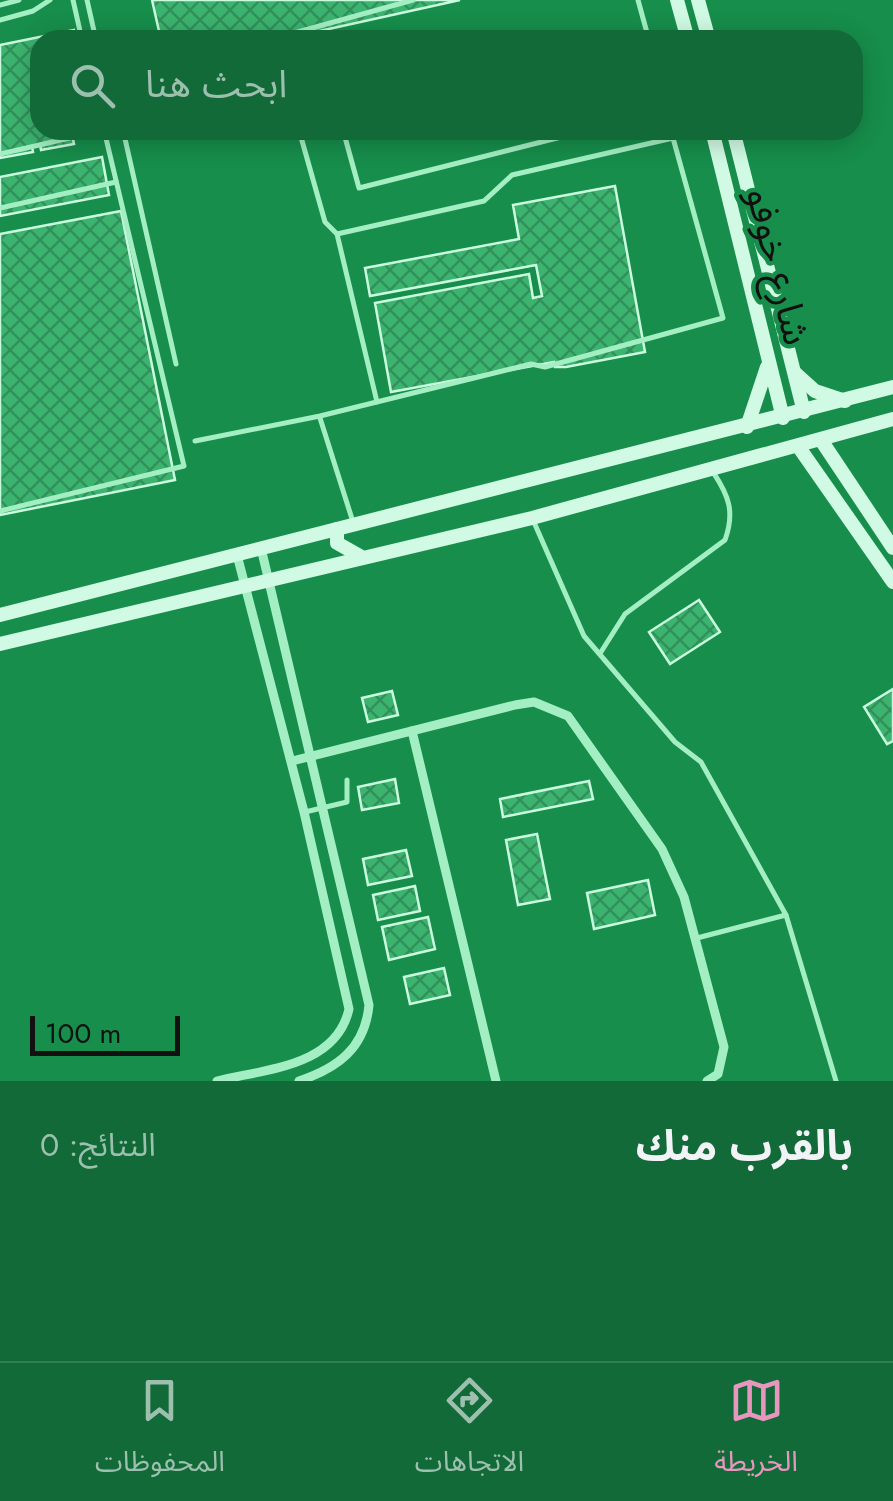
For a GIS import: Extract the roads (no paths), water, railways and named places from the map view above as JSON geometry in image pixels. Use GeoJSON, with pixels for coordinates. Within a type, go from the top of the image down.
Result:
{"type":"FeatureCollection","features":[{"type":"Feature","properties":{"kind":"street"},"geometry":{"type":"LineString","coordinates":[[677,0],[685,30]]}},
{"type":"Feature","properties":{"kind":"street"},"geometry":{"type":"LineString","coordinates":[[698,0],[706,30]]}},
{"type":"Feature","properties":{"kind":"street","name":"شارع خوفو"},"geometry":{"type":"LineString","coordinates":[[714,140],[783,418]]}},
{"type":"Feature","properties":{"kind":"street","name":"شارع خوفو"},"geometry":{"type":"LineString","coordinates":[[736,140],[804,412]]}},
{"type":"Feature","properties":{"kind":"street"},"geometry":{"type":"LineString","coordinates":[[747,427],[769,361]]}},
{"type":"Feature","properties":{"kind":"street"},"geometry":{"type":"LineString","coordinates":[[794,372],[815,391],[846,401]]}},
{"type":"Feature","properties":{"kind":"street"},"geometry":{"type":"LineString","coordinates":[[0,615],[893,387]]}},
{"type":"Feature","properties":{"kind":"street"},"geometry":{"type":"LineString","coordinates":[[0,644],[532,518],[893,419]]}},
{"type":"Feature","properties":{"kind":"street"},"geometry":{"type":"LineString","coordinates":[[821,440],[893,548]]}},
{"type":"Feature","properties":{"kind":"street"},"geometry":{"type":"LineString","coordinates":[[798,446],[893,582]]}},
{"type":"Feature","properties":{"kind":"street"},"geometry":{"type":"LineString","coordinates":[[336,528],[338,543],[360,556]]}},
{"type":"Feature","properties":{"kind":"street"},"geometry":{"type":"LineString","coordinates":[[300,538],[314,546],[316,568]]}},
{"type":"Feature","properties":{"kind":"street"},"geometry":{"type":"LineString","coordinates":[[261,548],[369,1005],[360,1040],[347,1057],[328,1071],[299,1081]]}},
{"type":"Feature","properties":{"kind":"street"},"geometry":{"type":"LineString","coordinates":[[217,1081],[310,1058],[338,1038],[346,1023],[348,991],[237,555]]}},
{"type":"Feature","properties":{"kind":"street"},"geometry":{"type":"LineString","coordinates":[[97,590],[104,619]]}},
{"type":"Feature","properties":{"kind":"street"},"geometry":{"type":"LineString","coordinates":[[292,762],[534,702],[568,716],[676,872],[724,1047],[718,1074],[707,1081]]}},
{"type":"Feature","properties":{"kind":"street"},"geometry":{"type":"LineString","coordinates":[[412,731],[496,1081]]}},
{"type":"Feature","properties":{"kind":"lane"},"geometry":{"type":"LineString","coordinates":[[0,5],[19,0]]}},
{"type":"Feature","properties":{"kind":"lane"},"geometry":{"type":"LineString","coordinates":[[0,20],[34,12],[50,0]]}},
{"type":"Feature","properties":{"kind":"lane"},"geometry":{"type":"LineString","coordinates":[[72,0],[80,30]]}},
{"type":"Feature","properties":{"kind":"lane"},"geometry":{"type":"LineString","coordinates":[[87,0],[94,30]]}},
{"type":"Feature","properties":{"kind":"lane"},"geometry":{"type":"LineString","coordinates":[[305,30],[414,0]]}},
{"type":"Feature","properties":{"kind":"lane"},"geometry":{"type":"LineString","coordinates":[[638,0],[646,30]]}},
{"type":"Feature","properties":{"kind":"lane"},"geometry":{"type":"LineString","coordinates":[[0,154],[61,140]]}},
{"type":"Feature","properties":{"kind":"lane"},"geometry":{"type":"LineString","coordinates":[[0,511],[184,466],[106,140]]}},
{"type":"Feature","properties":{"kind":"lane"},"geometry":{"type":"LineString","coordinates":[[125,140],[176,364]]}},
{"type":"Feature","properties":{"kind":"lane"},"geometry":{"type":"LineString","coordinates":[[302,140],[324,222],[338,234],[377,402]]}},
{"type":"Feature","properties":{"kind":"lane"},"geometry":{"type":"LineString","coordinates":[[346,140],[358,188],[548,140]]}},
{"type":"Feature","properties":{"kind":"lane"},"geometry":{"type":"LineString","coordinates":[[338,234],[484,200],[512,175],[665,140]]}},
{"type":"Feature","properties":{"kind":"lane"},"geometry":{"type":"LineString","coordinates":[[195,440],[320,416],[531,364],[546,367],[723,318],[675,140]]}},
{"type":"Feature","properties":{"kind":"lane"},"geometry":{"type":"LineString","coordinates":[[0,208],[116,182]]}},
{"type":"Feature","properties":{"kind":"lane"},"geometry":{"type":"LineString","coordinates":[[320,416],[354,524]]}},
{"type":"Feature","properties":{"kind":"lane"},"geometry":{"type":"LineString","coordinates":[[601,652],[625,614],[709,556],[724,540],[732,521],[730,504],[712,469]]}},
{"type":"Feature","properties":{"kind":"lane"},"geometry":{"type":"LineString","coordinates":[[532,518],[584,636],[674,742],[700,762],[786,915],[836,1081]]}},
{"type":"Feature","properties":{"kind":"lane"},"geometry":{"type":"LineString","coordinates":[[304,812],[350,800],[348,780]]}},
{"type":"Feature","properties":{"kind":"lane"},"geometry":{"type":"LineString","coordinates":[[697,938],[786,915]]}}]}
